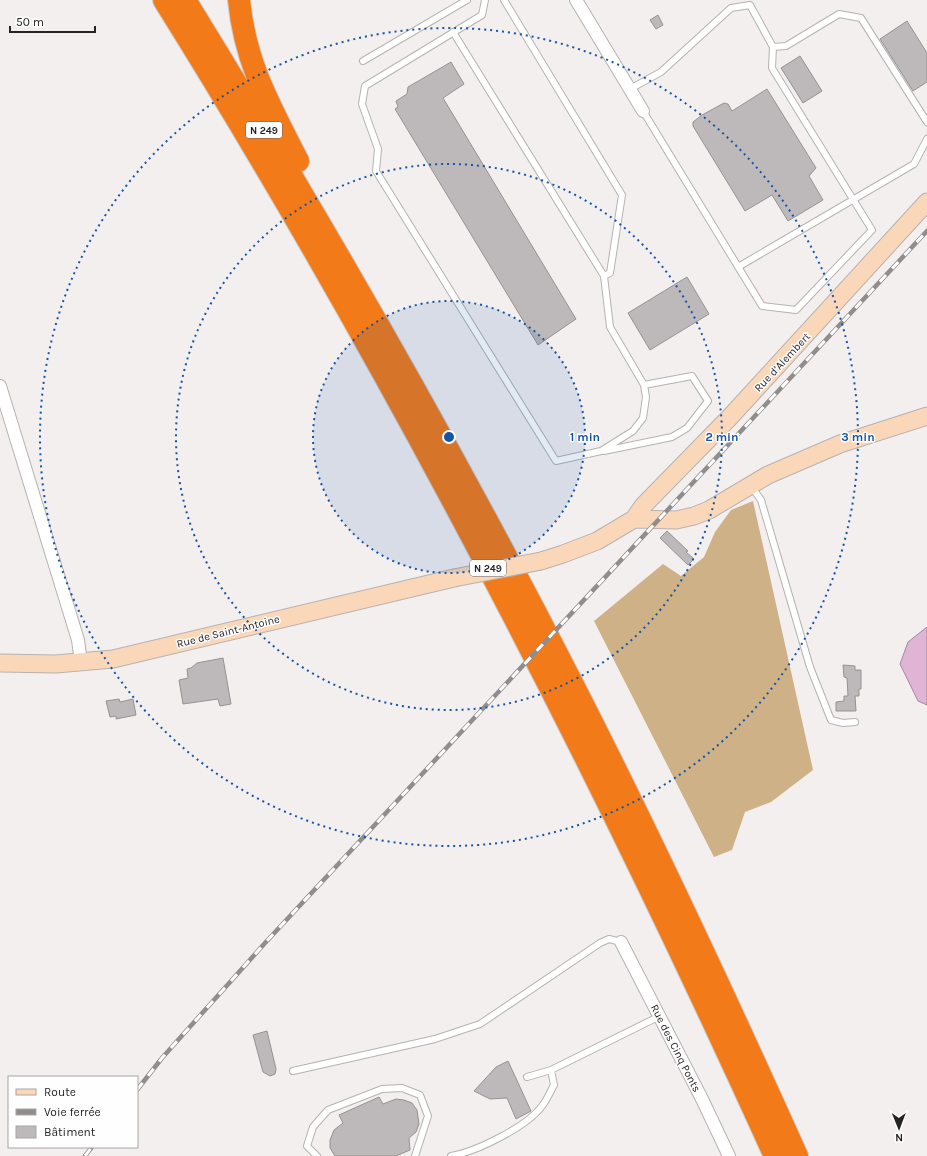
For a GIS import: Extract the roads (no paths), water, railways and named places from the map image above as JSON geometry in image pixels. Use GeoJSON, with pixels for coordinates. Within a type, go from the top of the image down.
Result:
{"type":"FeatureCollection","features":[{"type":"Feature","properties":{"kind":"highway","name":"N 249"},"geometry":{"type":"LineString","coordinates":[[164,0],[240,122],[322,263],[414,428],[511,610],[579,742],[646,878],[775,1156]]}},
{"type":"Feature","properties":{"kind":"highway","name":"N 249"},"geometry":{"type":"LineString","coordinates":[[184,0],[343,261],[486,520],[572,682],[692,928],[797,1156]]}},
{"type":"Feature","properties":{"kind":"highway","name":"N 249"},"geometry":{"type":"LineString","coordinates":[[240,0],[241,21],[249,56],[262,90],[341,241],[343,261]]}},
{"type":"Feature","properties":{"kind":"street"},"geometry":{"type":"LineString","coordinates":[[576,0],[642,111]]}},
{"type":"Feature","properties":{"kind":"street","name":"Rue d’Alembert"},"geometry":{"type":"LineString","coordinates":[[634,519],[643,506],[730,417],[927,202]]}},
{"type":"Feature","properties":{"kind":"street"},"geometry":{"type":"LineString","coordinates":[[0,386],[78,640],[81,662]]}},
{"type":"Feature","properties":{"kind":"street"},"geometry":{"type":"LineString","coordinates":[[634,519],[676,520],[694,516],[709,510],[768,475],[840,444],[927,416]]}},
{"type":"Feature","properties":{"kind":"street","name":"Rue de Saint-Antoine"},"geometry":{"type":"LineString","coordinates":[[0,664],[81,662],[113,659],[136,654],[454,578],[541,561],[591,543],[634,519]]}},
{"type":"Feature","properties":{"kind":"street","name":"Rue des Cinq Ponts"},"geometry":{"type":"LineString","coordinates":[[621,942],[660,1016],[729,1156]]}},
{"type":"Feature","properties":{"kind":"lane"},"geometry":{"type":"LineString","coordinates":[[363,60],[467,0]]}},
{"type":"Feature","properties":{"kind":"lane"},"geometry":{"type":"LineString","coordinates":[[485,0],[482,15],[365,86],[362,104],[378,149],[376,171],[556,461],[672,436],[687,428],[708,401],[692,376],[644,385]]}},
{"type":"Feature","properties":{"kind":"lane"},"geometry":{"type":"LineString","coordinates":[[504,0],[622,195],[610,273],[604,276]]}},
{"type":"Feature","properties":{"kind":"lane"},"geometry":{"type":"LineString","coordinates":[[630,89],[661,72],[731,8],[750,5],[773,47],[772,68],[872,230],[796,310],[762,306],[642,111]]}},
{"type":"Feature","properties":{"kind":"lane"},"geometry":{"type":"LineString","coordinates":[[773,47],[786,46],[840,14],[861,18],[927,122]]}},
{"type":"Feature","properties":{"kind":"lane"},"geometry":{"type":"LineString","coordinates":[[454,32],[604,276],[610,327],[644,385],[646,397],[643,418],[633,431],[601,451]]}},
{"type":"Feature","properties":{"kind":"lane"},"geometry":{"type":"LineString","coordinates":[[738,268],[914,164],[927,139]]}},
{"type":"Feature","properties":{"kind":"lane"},"geometry":{"type":"LineString","coordinates":[[750,485],[761,500],[810,667],[832,720],[843,723],[855,722]]}},
{"type":"Feature","properties":{"kind":"lane"},"geometry":{"type":"LineString","coordinates":[[293,1071],[435,1039],[463,1031],[494,1016],[600,942],[609,939],[621,942]]}},
{"type":"Feature","properties":{"kind":"lane"},"geometry":{"type":"LineString","coordinates":[[527,1077],[551,1070],[660,1016]]}},
{"type":"Feature","properties":{"kind":"lane"},"geometry":{"type":"LineString","coordinates":[[450,1156],[459,1155],[494,1141],[517,1127],[542,1107],[554,1085],[551,1070]]}},
{"type":"Feature","properties":{"kind":"lane"},"geometry":{"type":"LineString","coordinates":[[317,1156],[307,1146],[313,1127],[328,1110],[382,1089],[402,1088],[420,1095],[428,1116],[415,1156]]}},
{"type":"Feature","properties":{"kind":"railway"},"geometry":{"type":"LineString","coordinates":[[138,1089],[162,1058],[265,943],[927,231]]}},
{"type":"Feature","properties":{"kind":"railway"},"geometry":{"type":"LineString","coordinates":[[85,1156],[91,1148]]}}]}
